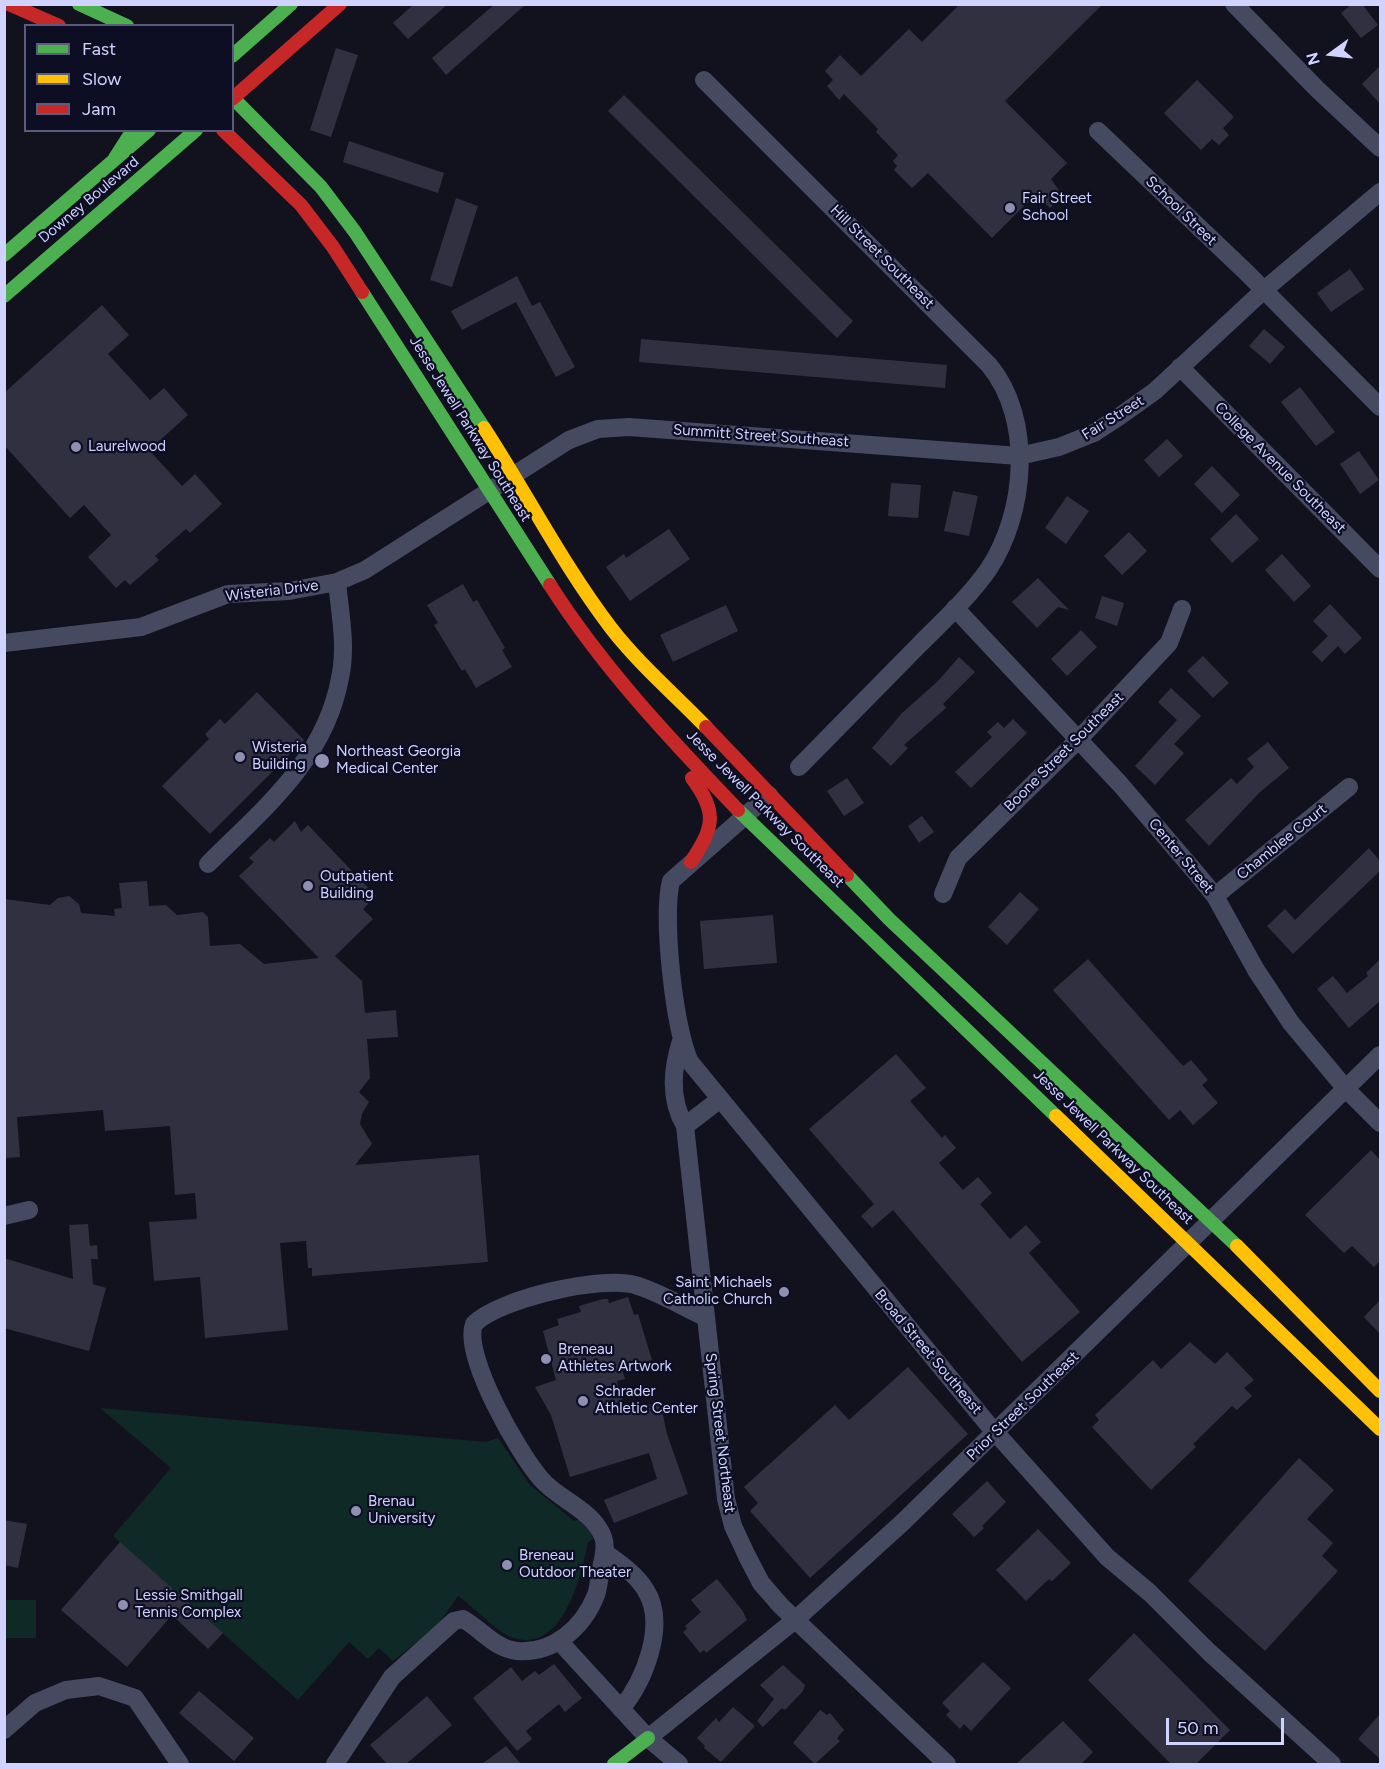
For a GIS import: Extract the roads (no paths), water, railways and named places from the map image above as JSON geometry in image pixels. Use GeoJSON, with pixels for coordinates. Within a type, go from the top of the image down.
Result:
{"type":"FeatureCollection","features":[{"type":"Feature","properties":{"kind":"main road"},"geometry":{"type":"LineString","coordinates":[[9,4],[54,24]]}},
{"type":"Feature","properties":{"kind":"main road"},"geometry":{"type":"LineString","coordinates":[[79,4],[124,24]]}},
{"type":"Feature","properties":{"kind":"main road"},"geometry":{"type":"LineString","coordinates":[[234,54],[291,4]]}},
{"type":"Feature","properties":{"kind":"main road"},"geometry":{"type":"LineString","coordinates":[[234,97],[340,4]]}},
{"type":"Feature","properties":{"kind":"main road","name":"Jesse Jewell Parkway Southeast"},"geometry":{"type":"LineString","coordinates":[[234,99],[321,187],[355,232],[514,474],[529,504],[612,629],[889,919],[1212,1221],[1380,1391]]}},
{"type":"Feature","properties":{"kind":"main road"},"geometry":{"type":"LineString","coordinates":[[115,158],[132,132]]}},
{"type":"Feature","properties":{"kind":"main road","name":"Downey Boulevard"},"geometry":{"type":"LineString","coordinates":[[4,255],[147,132]]}},
{"type":"Feature","properties":{"kind":"main road","name":"Downey Boulevard"},"geometry":{"type":"LineString","coordinates":[[4,296],[194,132]]}},
{"type":"Feature","properties":{"kind":"main road","name":"Jesse Jewell Parkway Southeast"},"geometry":{"type":"LineString","coordinates":[[225,132],[301,205],[333,247],[576,626],[620,683],[745,815],[1191,1243],[1380,1429]]}},
{"type":"Feature","properties":{"kind":"main road"},"geometry":{"type":"LineString","coordinates":[[620,683],[650,731],[703,791],[712,808],[713,824],[691,862]]}},
{"type":"Feature","properties":{"kind":"main road"},"geometry":{"type":"LineString","coordinates":[[614,1764],[648,1738]]}},
{"type":"Feature","properties":{"kind":"street"},"geometry":{"type":"LineString","coordinates":[[1234,4],[1317,89],[1380,148]]}},
{"type":"Feature","properties":{"kind":"street","name":"Hill Street Southeast"},"geometry":{"type":"LineString","coordinates":[[704,80],[989,365],[1009,393],[1015,416],[1019,456]]}},
{"type":"Feature","properties":{"kind":"street","name":"School Street"},"geometry":{"type":"LineString","coordinates":[[1098,131],[1264,290],[1380,407]]}},
{"type":"Feature","properties":{"kind":"street","name":"Fair Street"},"geometry":{"type":"LineString","coordinates":[[1019,456],[1059,447],[1094,433],[1155,391],[1264,290],[1378,196]]}},
{"type":"Feature","properties":{"kind":"street","name":"College Avenue Southeast"},"geometry":{"type":"LineString","coordinates":[[1180,367],[1380,569]]}},
{"type":"Feature","properties":{"kind":"street","name":"Summitt Street Southeast"},"geometry":{"type":"LineString","coordinates":[[514,474],[569,440],[598,429],[623,427],[1019,456]]}},
{"type":"Feature","properties":{"kind":"street"},"geometry":{"type":"LineString","coordinates":[[799,767],[955,608],[988,570],[1006,535],[1015,503],[1019,456]]}},
{"type":"Feature","properties":{"kind":"street","name":"Wisteria Drive"},"geometry":{"type":"LineString","coordinates":[[4,643],[141,627],[228,594],[290,591],[338,582],[365,570],[514,474]]}},
{"type":"Feature","properties":{"kind":"street"},"geometry":{"type":"LineString","coordinates":[[208,864],[280,793],[314,750],[328,724],[341,677],[338,582]]}},
{"type":"Feature","properties":{"kind":"street","name":"Center Street"},"geometry":{"type":"LineString","coordinates":[[955,608],[1120,784],[1215,896],[1256,970],[1291,1023],[1346,1089],[1380,1123]]}},
{"type":"Feature","properties":{"kind":"street","name":"Boone Street Southeast"},"geometry":{"type":"LineString","coordinates":[[943,894],[958,858],[1078,740],[1169,643],[1182,609]]}},
{"type":"Feature","properties":{"kind":"street","name":"Chamblee Court"},"geometry":{"type":"LineString","coordinates":[[1215,896],[1349,787]]}},
{"type":"Feature","properties":{"kind":"street","name":"Spring Street Northeast"},"geometry":{"type":"LineString","coordinates":[[769,795],[671,881],[666,899],[681,1041],[673,1068],[676,1111],[685,1126],[722,1464],[733,1526],[761,1583],[795,1620],[947,1764]]}},
{"type":"Feature","properties":{"kind":"street","name":"Broad Street Southeast"},"geometry":{"type":"LineString","coordinates":[[681,1041],[698,1076],[996,1433],[1107,1557],[1150,1593],[1209,1652],[1332,1764]]}},
{"type":"Feature","properties":{"kind":"street","name":"Prior Street Southeast"},"geometry":{"type":"LineString","coordinates":[[648,1738],[795,1620],[903,1522],[1191,1243],[1380,1054]]}},
{"type":"Feature","properties":{"kind":"street"},"geometry":{"type":"LineString","coordinates":[[685,1126],[719,1100]]}},
{"type":"Feature","properties":{"kind":"street"},"geometry":{"type":"LineString","coordinates":[[4,1216],[29,1210]]}},
{"type":"Feature","properties":{"kind":"street"},"geometry":{"type":"LineString","coordinates":[[335,1764],[392,1677],[454,1621],[463,1618],[503,1648],[516,1651],[532,1650],[560,1642],[578,1626],[597,1593],[604,1552],[603,1538],[590,1516],[566,1502],[541,1479],[497,1412],[472,1344],[474,1324],[500,1306],[560,1289],[632,1284],[705,1317]]}},
{"type":"Feature","properties":{"kind":"street"},"geometry":{"type":"LineString","coordinates":[[604,1552],[634,1575],[646,1591],[653,1608],[653,1631],[645,1672],[635,1692],[621,1709]]}},
{"type":"Feature","properties":{"kind":"street"},"geometry":{"type":"LineString","coordinates":[[560,1642],[648,1738],[679,1764]]}},
{"type":"Feature","properties":{"kind":"street"},"geometry":{"type":"LineString","coordinates":[[4,1730],[35,1703],[66,1690],[99,1686],[135,1698],[180,1764]]}},
{"type":"Feature","properties":{"kind":"place","name":"Fair Street School"},"geometry":{"type":"Point","coordinates":[1010,208]}},
{"type":"Feature","properties":{"kind":"place","name":"Laurelwood"},"geometry":{"type":"Point","coordinates":[76,447]}},
{"type":"Feature","properties":{"kind":"place","name":"Wisteria Building"},"geometry":{"type":"Point","coordinates":[240,757]}},
{"type":"Feature","properties":{"kind":"place","name":"Northeast Georgia Medical Center"},"geometry":{"type":"Point","coordinates":[322,761]}},
{"type":"Feature","properties":{"kind":"place","name":"Outpatient Building"},"geometry":{"type":"Point","coordinates":[308,886]}},
{"type":"Feature","properties":{"kind":"place","name":"Saint Michaels Catholic Church"},"geometry":{"type":"Point","coordinates":[784,1292]}},
{"type":"Feature","properties":{"kind":"place","name":"Breneau Athletes Artwork"},"geometry":{"type":"Point","coordinates":[546,1359]}},
{"type":"Feature","properties":{"kind":"place","name":"Schrader Athletic Center"},"geometry":{"type":"Point","coordinates":[583,1401]}},
{"type":"Feature","properties":{"kind":"place","name":"Brenau University"},"geometry":{"type":"Point","coordinates":[356,1511]}},
{"type":"Feature","properties":{"kind":"place","name":"Breneau Outdoor Theater"},"geometry":{"type":"Point","coordinates":[507,1565]}},
{"type":"Feature","properties":{"kind":"place","name":"Lessie Smithgall Tennis Complex"},"geometry":{"type":"Point","coordinates":[123,1605]}}]}
